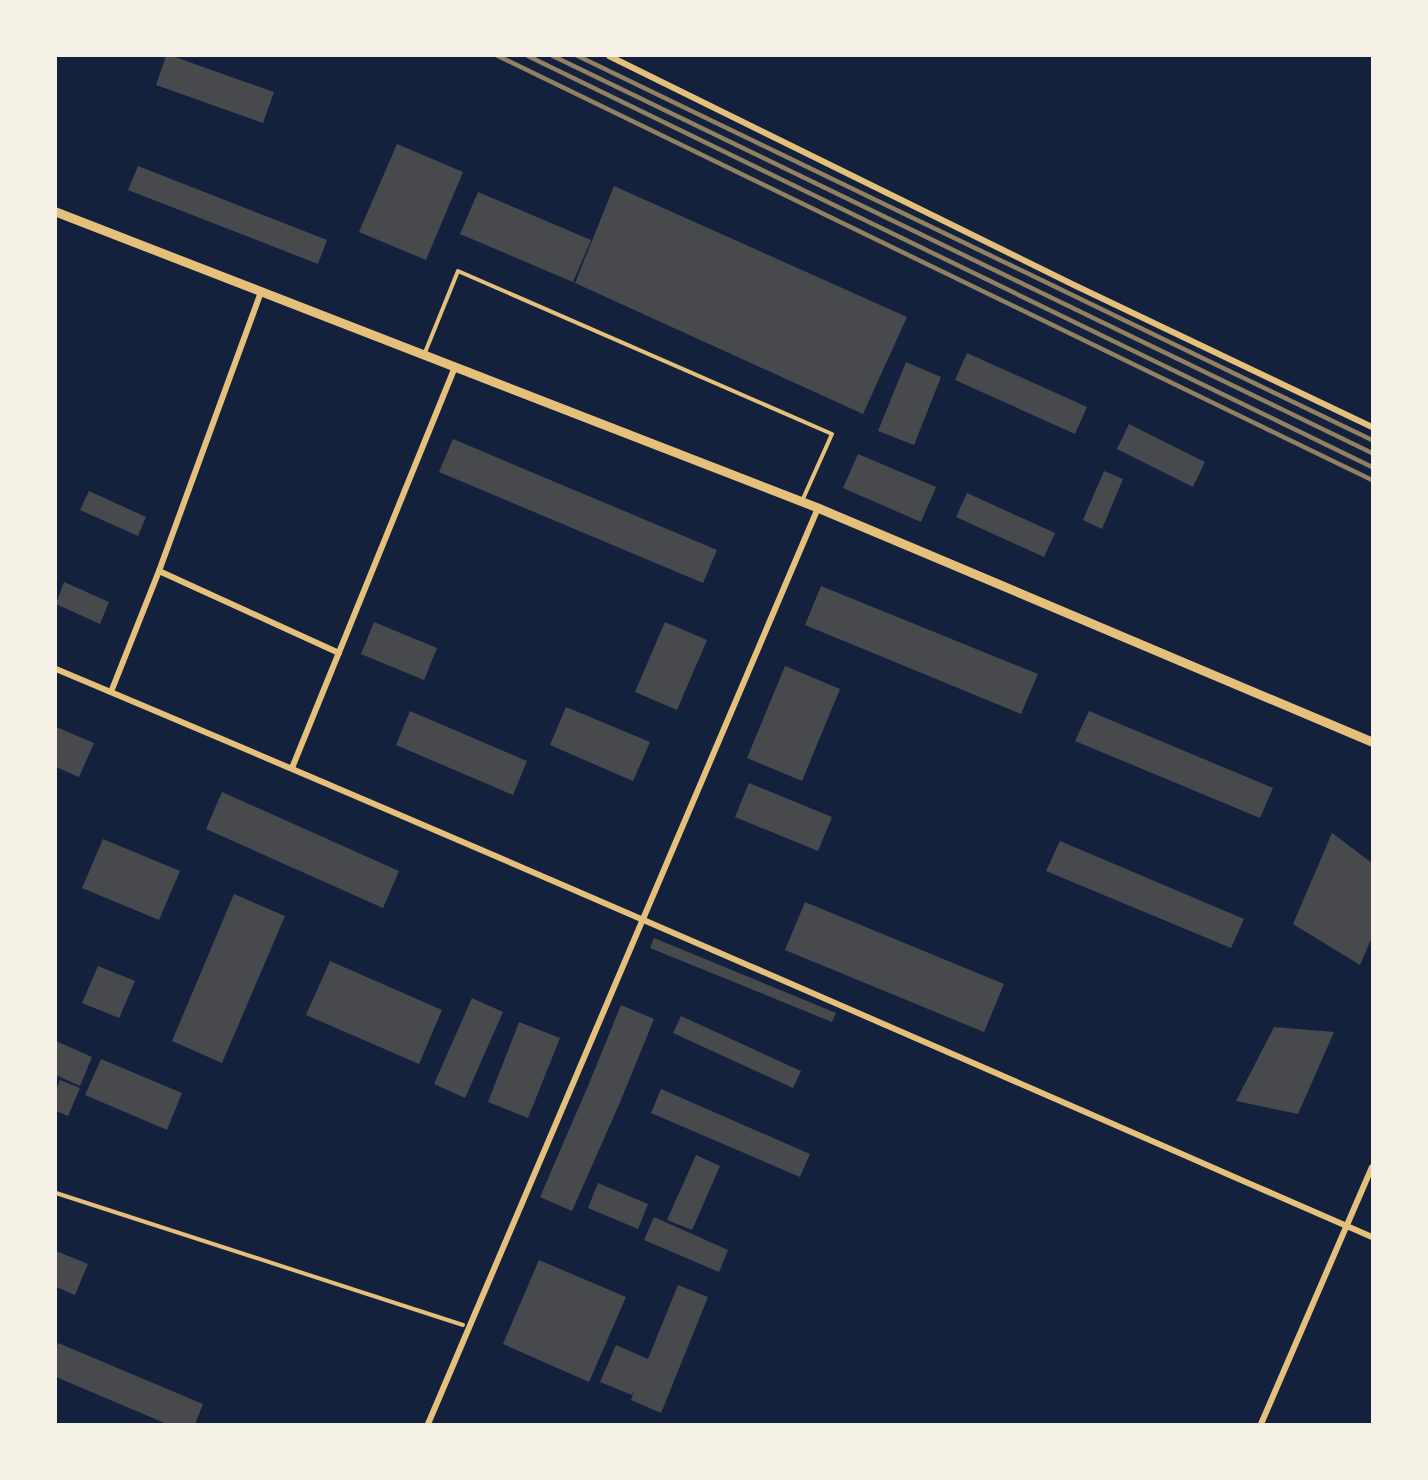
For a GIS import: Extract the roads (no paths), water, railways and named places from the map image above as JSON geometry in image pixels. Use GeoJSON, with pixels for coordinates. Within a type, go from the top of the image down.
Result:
{"type":"FeatureCollection","features":[{"type":"Feature","properties":{"kind":"street"},"geometry":{"type":"LineString","coordinates":[[609,56],[1074,285],[1372,427]]}},
{"type":"Feature","properties":{"kind":"street"},"geometry":{"type":"LineString","coordinates":[[56,212],[818,508],[1372,742]]}},
{"type":"Feature","properties":{"kind":"street"},"geometry":{"type":"LineString","coordinates":[[111,692],[159,571],[261,292]]}},
{"type":"Feature","properties":{"kind":"street"},"geometry":{"type":"LineString","coordinates":[[292,768],[455,368]]}},
{"type":"Feature","properties":{"kind":"street"},"geometry":{"type":"LineString","coordinates":[[428,1425],[818,508]]}},
{"type":"Feature","properties":{"kind":"street"},"geometry":{"type":"LineString","coordinates":[[159,571],[339,653]]}},
{"type":"Feature","properties":{"kind":"street"},"geometry":{"type":"LineString","coordinates":[[56,669],[644,919],[1372,1237]]}},
{"type":"Feature","properties":{"kind":"street"},"geometry":{"type":"LineString","coordinates":[[1261,1425],[1372,1167]]}},
{"type":"Feature","properties":{"kind":"lane"},"geometry":{"type":"LineString","coordinates":[[424,355],[458,271],[832,434],[802,502]]}},
{"type":"Feature","properties":{"kind":"lane"},"geometry":{"type":"LineString","coordinates":[[56,1193],[463,1324]]}},
{"type":"Feature","properties":{"kind":"railway"},"geometry":{"type":"LineString","coordinates":[[498,56],[1372,480]]}},
{"type":"Feature","properties":{"kind":"railway"},"geometry":{"type":"LineString","coordinates":[[528,56],[1372,467]]}},
{"type":"Feature","properties":{"kind":"railway"},"geometry":{"type":"LineString","coordinates":[[553,56],[1372,453]]}},
{"type":"Feature","properties":{"kind":"railway"},"geometry":{"type":"LineString","coordinates":[[578,56],[1372,440]]}}]}
